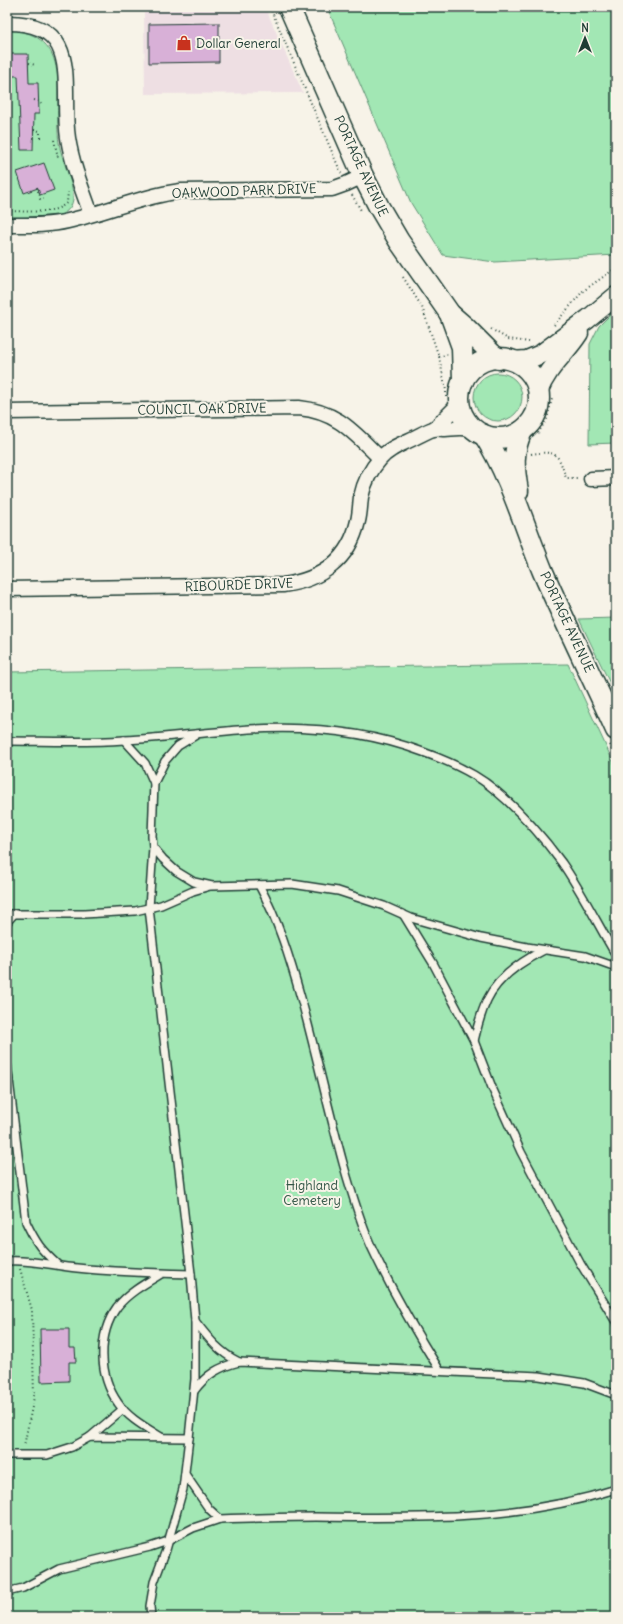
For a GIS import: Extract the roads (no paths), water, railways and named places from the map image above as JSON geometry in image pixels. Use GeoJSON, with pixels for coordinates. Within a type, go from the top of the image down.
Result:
{"type":"FeatureCollection","features":[{"type":"Feature","properties":{"kind":"main road","name":"PORTAGE AVENUE"},"geometry":{"type":"LineString","coordinates":[[289,7],[363,176],[379,207],[399,241],[450,314],[462,347],[463,381]]}},
{"type":"Feature","properties":{"kind":"main road","name":"PORTAGE AVENUE"},"geometry":{"type":"LineString","coordinates":[[450,314],[465,326],[492,354],[506,360]]}},
{"type":"Feature","properties":{"kind":"main road"},"geometry":{"type":"LineString","coordinates":[[488,360],[506,360],[522,366],[530,373],[535,382],[545,393],[539,403],[536,414],[530,423],[530,432],[497,438],[480,433],[467,420],[460,403],[459,395],[463,381],[478,365],[488,360]]}},
{"type":"Feature","properties":{"kind":"main road","name":"PORTAGE AVENUE"},"geometry":{"type":"LineString","coordinates":[[522,512],[514,456],[516,443],[530,432]]}},
{"type":"Feature","properties":{"kind":"main road","name":"PORTAGE AVENUE"},"geometry":{"type":"LineString","coordinates":[[480,433],[492,448],[522,512],[543,572],[616,730]]}},
{"type":"Feature","properties":{"kind":"street"},"geometry":{"type":"LineString","coordinates":[[7,23],[30,25],[51,35],[60,47],[65,64],[67,137],[73,162],[91,214]]}},
{"type":"Feature","properties":{"kind":"street","name":"OAKWOOD PARK DRIVE"},"geometry":{"type":"LineString","coordinates":[[7,225],[52,224],[69,221],[161,194],[181,191],[332,188],[346,184],[363,176]]}},
{"type":"Feature","properties":{"kind":"street"},"geometry":{"type":"LineString","coordinates":[[506,360],[527,360],[541,354],[616,296]]}},
{"type":"Feature","properties":{"kind":"street"},"geometry":{"type":"LineString","coordinates":[[545,393],[543,379],[551,366],[576,339],[588,319]]}},
{"type":"Feature","properties":{"kind":"street","name":"RIBOURDE DRIVE"},"geometry":{"type":"LineString","coordinates":[[434,429],[460,403]]}},
{"type":"Feature","properties":{"kind":"street","name":"COUNCIL OAK DRIVE"},"geometry":{"type":"LineString","coordinates":[[7,412],[312,409],[330,415],[346,425],[380,458]]}},
{"type":"Feature","properties":{"kind":"street","name":"RIBOURDE DRIVE"},"geometry":{"type":"LineString","coordinates":[[7,589],[283,585],[311,579],[328,568],[348,547],[354,534],[366,483],[380,458],[394,447],[434,429],[461,427],[480,433]]}},
{"type":"Feature","properties":{"kind":"street"},"geometry":{"type":"LineString","coordinates":[[591,479],[616,478]]}},
{"type":"Feature","properties":{"kind":"lane"},"geometry":{"type":"LineString","coordinates":[[7,741],[124,740],[196,735],[239,730],[271,729],[339,732],[403,744],[442,758],[468,772],[496,791],[518,812],[544,840],[562,864],[616,955]]}},
{"type":"Feature","properties":{"kind":"lane"},"geometry":{"type":"LineString","coordinates":[[151,1617],[150,1606],[154,1582],[183,1489],[194,1391],[196,1321],[149,908],[153,847],[154,784],[166,761],[178,746],[196,735]]}},
{"type":"Feature","properties":{"kind":"lane"},"geometry":{"type":"LineString","coordinates":[[124,740],[145,763],[154,784]]}},
{"type":"Feature","properties":{"kind":"lane"},"geometry":{"type":"LineString","coordinates":[[153,847],[176,871],[194,882],[212,886]]}},
{"type":"Feature","properties":{"kind":"lane"},"geometry":{"type":"LineString","coordinates":[[7,922],[10,914],[92,914],[135,911],[161,905],[193,891],[212,886],[292,884],[338,890],[403,914],[481,938],[585,956],[616,967]]}},
{"type":"Feature","properties":{"kind":"lane"},"geometry":{"type":"LineString","coordinates":[[259,885],[276,922],[291,962],[343,1161],[362,1222],[371,1246],[400,1302],[440,1371]]}},
{"type":"Feature","properties":{"kind":"lane"},"geometry":{"type":"LineString","coordinates":[[403,914],[433,963],[474,1041],[493,1090],[521,1152],[580,1262],[616,1322]]}},
{"type":"Feature","properties":{"kind":"lane"},"geometry":{"type":"LineString","coordinates":[[474,1041],[487,1000],[495,988],[508,974],[528,958],[544,950]]}},
{"type":"Feature","properties":{"kind":"lane"},"geometry":{"type":"LineString","coordinates":[[7,1063],[26,1222],[34,1239],[42,1251],[58,1265]]}},
{"type":"Feature","properties":{"kind":"lane"},"geometry":{"type":"LineString","coordinates":[[7,1262],[18,1261],[76,1268],[161,1274],[191,1274]]}},
{"type":"Feature","properties":{"kind":"lane"},"geometry":{"type":"LineString","coordinates":[[161,1274],[136,1289],[117,1307],[108,1326],[103,1346],[103,1365],[109,1386],[118,1404],[138,1423],[161,1437]]}},
{"type":"Feature","properties":{"kind":"lane"},"geometry":{"type":"LineString","coordinates":[[196,1321],[208,1338],[226,1355],[239,1362]]}},
{"type":"Feature","properties":{"kind":"lane"},"geometry":{"type":"LineString","coordinates":[[194,1391],[210,1374],[224,1366],[239,1362],[539,1376],[584,1383],[616,1395]]}},
{"type":"Feature","properties":{"kind":"lane"},"geometry":{"type":"LineString","coordinates":[[7,1455],[21,1456],[47,1454],[72,1447],[90,1437],[123,1409]]}},
{"type":"Feature","properties":{"kind":"lane"},"geometry":{"type":"LineString","coordinates":[[90,1437],[189,1438]]}},
{"type":"Feature","properties":{"kind":"lane"},"geometry":{"type":"LineString","coordinates":[[185,1474],[209,1509],[220,1519]]}},
{"type":"Feature","properties":{"kind":"lane"},"geometry":{"type":"LineString","coordinates":[[7,1592],[23,1588],[59,1570],[121,1556],[168,1541],[193,1528],[220,1519],[478,1516],[543,1508],[590,1498],[616,1490]]}},
{"type":"Feature","properties":{"kind":"place","name":"Dollar General"},"geometry":{"type":"Point","coordinates":[184,43]}},
{"type":"Feature","properties":{"kind":"park label","name":"Highland Cemetery"},"geometry":{"type":"Point","coordinates":[312,1192]}}]}
